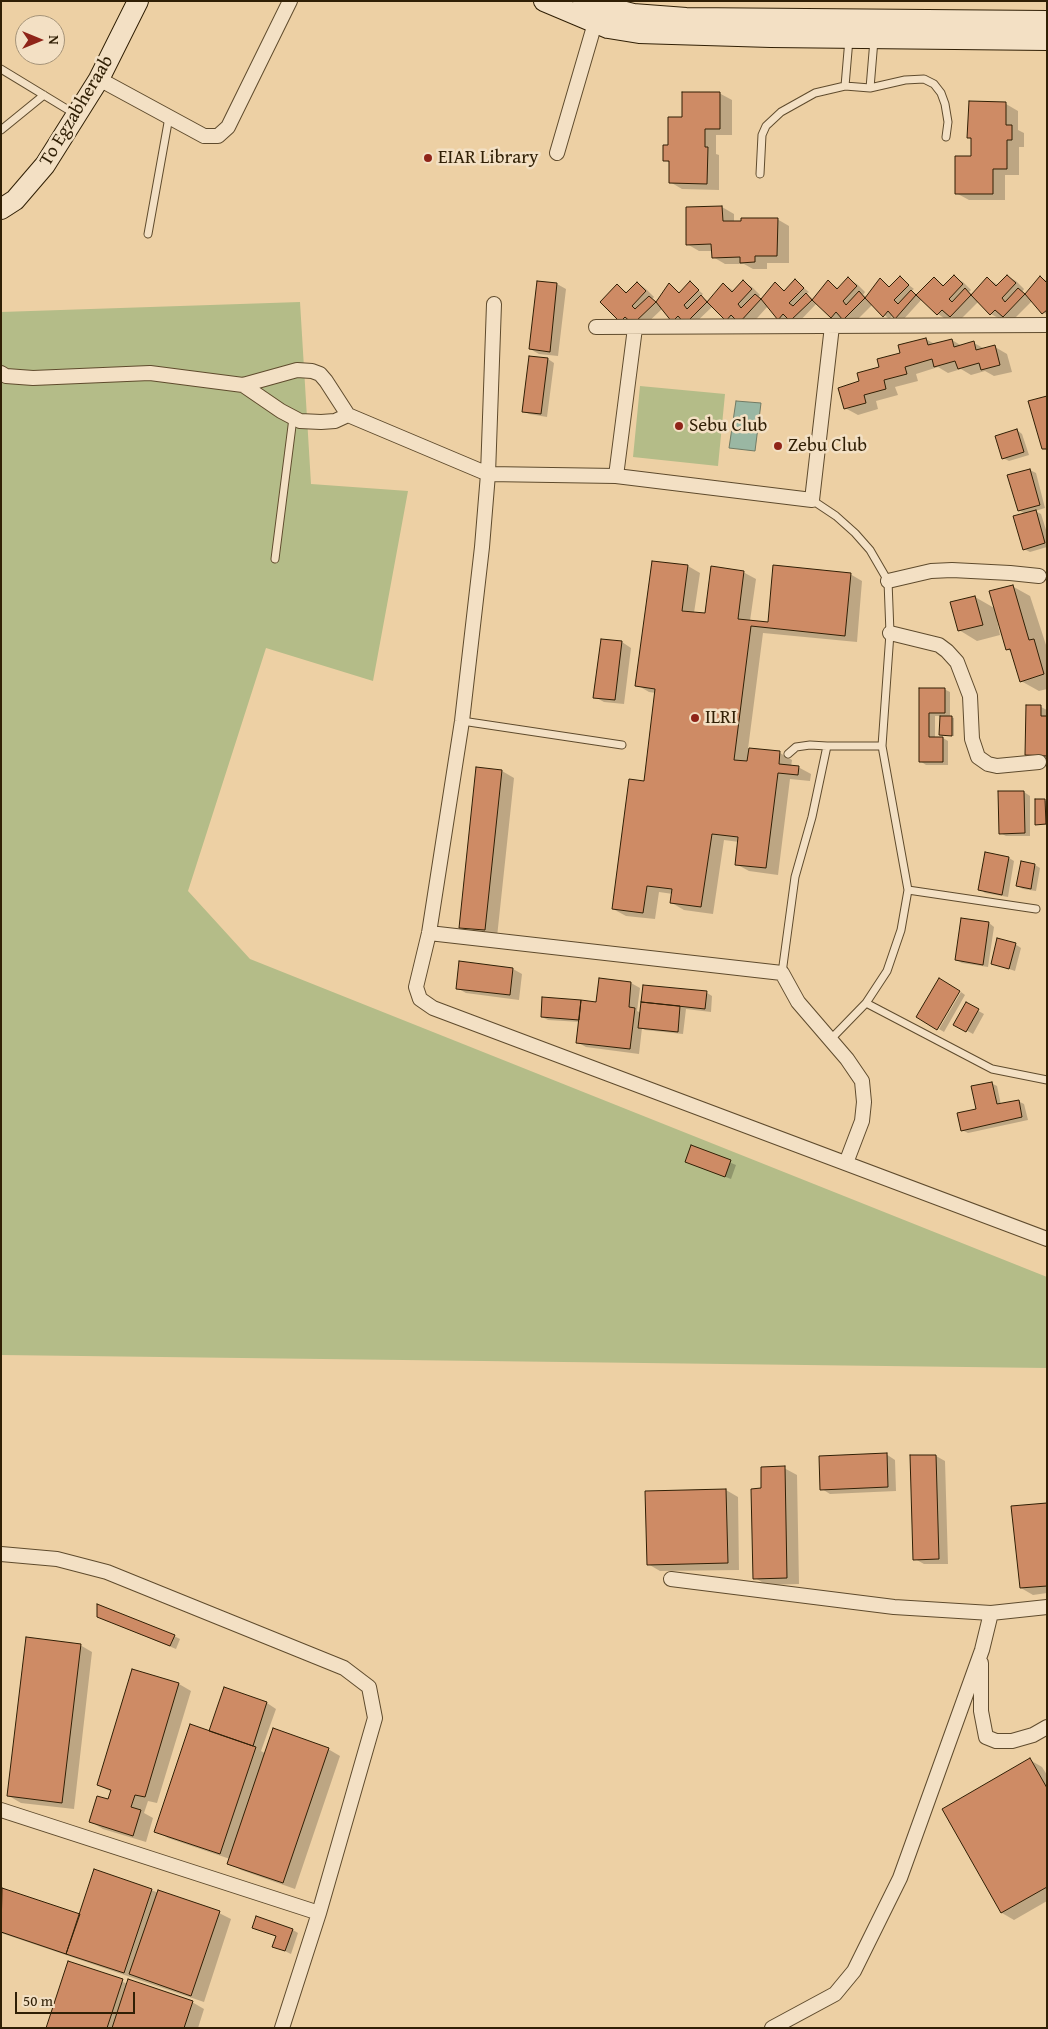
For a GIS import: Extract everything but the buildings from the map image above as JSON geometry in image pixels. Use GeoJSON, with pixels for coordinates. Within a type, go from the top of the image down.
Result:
{"type":"FeatureCollection","features":[{"type":"Feature","properties":{"kind":"main road","name":"To Egzabheraab"},"geometry":{"type":"LineString","coordinates":[[1,209],[15,200],[45,165],[99,79],[138,1]]}},
{"type":"Feature","properties":{"kind":"main road"},"geometry":{"type":"LineString","coordinates":[[544,1],[608,28],[639,32],[771,37],[1047,21]]}},
{"type":"Feature","properties":{"kind":"main road"},"geometry":{"type":"LineString","coordinates":[[583,1],[632,14],[865,32],[1047,40]]}},
{"type":"Feature","properties":{"kind":"street"},"geometry":{"type":"LineString","coordinates":[[99,79],[204,136],[218,136],[228,127],[290,1]]}},
{"type":"Feature","properties":{"kind":"street"},"geometry":{"type":"LineString","coordinates":[[557,153],[595,23]]}},
{"type":"Feature","properties":{"kind":"street"},"geometry":{"type":"LineString","coordinates":[[494,304],[488,474],[482,547],[462,721],[429,932],[416,987],[420,999],[433,1008],[1047,1239]]}},
{"type":"Feature","properties":{"kind":"street"},"geometry":{"type":"LineString","coordinates":[[596,327],[1047,325]]}},
{"type":"Feature","properties":{"kind":"street"},"geometry":{"type":"LineString","coordinates":[[1,373],[6,376],[34,378],[150,373],[243,385],[297,370],[312,371],[320,374],[326,381],[348,415],[488,474],[616,476],[812,500],[832,326]]}},
{"type":"Feature","properties":{"kind":"street"},"geometry":{"type":"LineString","coordinates":[[616,476],[635,328]]}},
{"type":"Feature","properties":{"kind":"street"},"geometry":{"type":"LineString","coordinates":[[243,385],[293,418],[307,422],[335,421],[348,415]]}},
{"type":"Feature","properties":{"kind":"street"},"geometry":{"type":"LineString","coordinates":[[888,581],[931,571],[952,570],[1039,576]]}},
{"type":"Feature","properties":{"kind":"street"},"geometry":{"type":"LineString","coordinates":[[890,632],[939,645],[957,662],[970,696],[972,739],[978,757],[988,764],[997,766],[1039,762]]}},
{"type":"Feature","properties":{"kind":"street"},"geometry":{"type":"LineString","coordinates":[[429,932],[782,973],[798,1002],[831,1039],[862,1082],[864,1102],[862,1121],[846,1163]]}},
{"type":"Feature","properties":{"kind":"street"},"geometry":{"type":"LineString","coordinates":[[1,1554],[57,1559],[107,1572],[344,1668],[369,1687],[374,1718],[318,1913],[282,2028]]}},
{"type":"Feature","properties":{"kind":"street"},"geometry":{"type":"LineString","coordinates":[[671,1579],[894,1607],[991,1614],[1047,1608]]}},
{"type":"Feature","properties":{"kind":"street"},"geometry":{"type":"LineString","coordinates":[[772,2028],[835,1994],[854,1971],[900,1878],[982,1650],[991,1614]]}},
{"type":"Feature","properties":{"kind":"street"},"geometry":{"type":"LineString","coordinates":[[982,1650],[981,1711],[986,1737],[996,1741],[1012,1740],[1033,1735],[1047,1727]]}},
{"type":"Feature","properties":{"kind":"street"},"geometry":{"type":"LineString","coordinates":[[1,1810],[318,1913]]}},
{"type":"Feature","properties":{"kind":"lane"},"geometry":{"type":"LineString","coordinates":[[845,86],[865,32]]}},
{"type":"Feature","properties":{"kind":"lane"},"geometry":{"type":"LineString","coordinates":[[865,32],[870,88]]}},
{"type":"Feature","properties":{"kind":"lane"},"geometry":{"type":"LineString","coordinates":[[1,69],[76,114]]}},
{"type":"Feature","properties":{"kind":"lane"},"geometry":{"type":"LineString","coordinates":[[760,174],[762,135],[766,126],[781,112],[815,93],[845,86],[870,88],[905,80],[924,79],[934,84],[941,93],[945,104],[948,122],[946,137]]}},
{"type":"Feature","properties":{"kind":"lane"},"geometry":{"type":"LineString","coordinates":[[1,130],[44,95]]}},
{"type":"Feature","properties":{"kind":"lane"},"geometry":{"type":"LineString","coordinates":[[148,234],[169,117]]}},
{"type":"Feature","properties":{"kind":"lane"},"geometry":{"type":"LineString","coordinates":[[275,559],[293,418]]}},
{"type":"Feature","properties":{"kind":"lane"},"geometry":{"type":"LineString","coordinates":[[812,500],[836,516],[855,533],[870,550],[888,581],[890,632],[882,746],[908,890],[901,930],[887,971],[866,1004],[831,1039]]}},
{"type":"Feature","properties":{"kind":"lane"},"geometry":{"type":"LineString","coordinates":[[462,721],[622,745]]}},
{"type":"Feature","properties":{"kind":"lane"},"geometry":{"type":"LineString","coordinates":[[788,754],[796,748],[810,744],[827,746],[882,746]]}},
{"type":"Feature","properties":{"kind":"lane"},"geometry":{"type":"LineString","coordinates":[[782,973],[795,877],[812,817],[827,746]]}},
{"type":"Feature","properties":{"kind":"lane"},"geometry":{"type":"LineString","coordinates":[[908,890],[1036,908]]}},
{"type":"Feature","properties":{"kind":"lane"},"geometry":{"type":"LineString","coordinates":[[866,1004],[992,1069],[1047,1080]]}},
{"type":"Feature","properties":{"kind":"green space"},"geometry":{"type":"Polygon","coordinates":[[[300,302],[311,484],[408,491],[373,681],[266,648],[188,891],[250,959],[1047,1277],[1047,1368],[1,1355],[1,312],[300,302]]]}},
{"type":"Feature","properties":{"kind":"green space","name":"Sebu Club"},"geometry":{"type":"Polygon","coordinates":[[[640,386],[725,394],[718,466],[633,457],[640,386]]]}},
{"type":"Feature","properties":{"kind":"shaded area"},"geometry":{"type":"Polygon","coordinates":[[[736,401],[761,403],[755,451],[729,448],[736,401]]]}},
{"type":"Feature","properties":{"kind":"place","name":"EIAR Library"},"geometry":{"type":"Point","coordinates":[428,158]}},
{"type":"Feature","properties":{"kind":"place","name":"Sebu Club"},"geometry":{"type":"Point","coordinates":[679,426]}},
{"type":"Feature","properties":{"kind":"place","name":"Zebu Club"},"geometry":{"type":"Point","coordinates":[778,446]}},
{"type":"Feature","properties":{"kind":"place","name":"ILRI"},"geometry":{"type":"Point","coordinates":[695,718]}}]}
